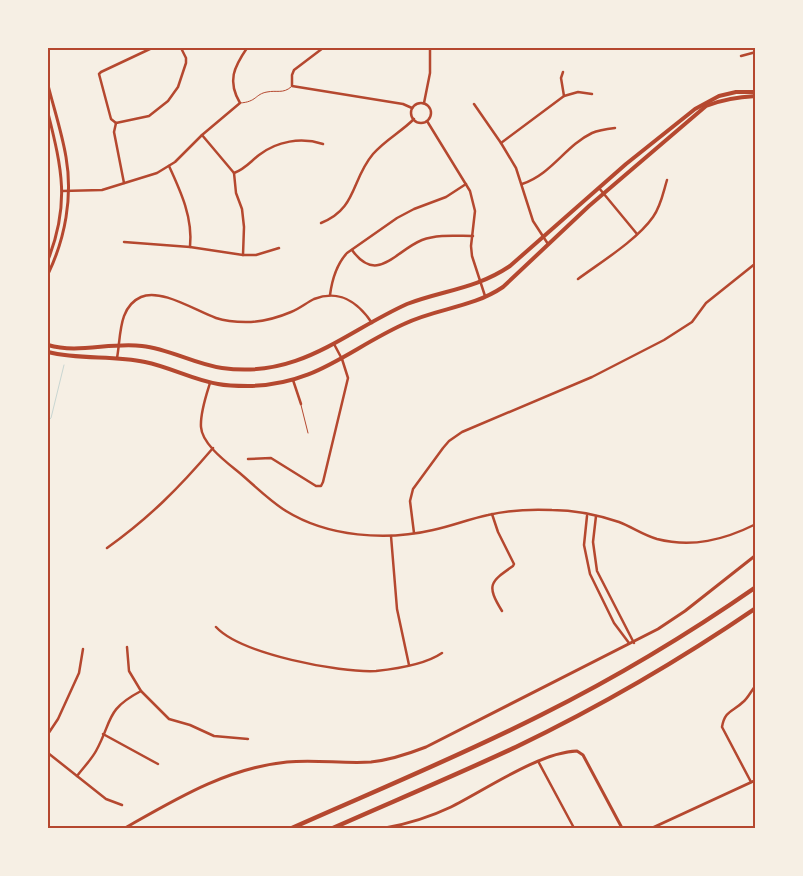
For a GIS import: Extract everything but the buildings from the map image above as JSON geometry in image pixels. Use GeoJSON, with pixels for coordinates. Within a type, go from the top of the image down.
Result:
{"type":"FeatureCollection","features":[{"type":"Feature","properties":{"kind":"highway"},"geometry":{"type":"LineString","coordinates":[[292,828],[494,738],[568,701],[684,635],[756,587]]}},
{"type":"Feature","properties":{"kind":"highway"},"geometry":{"type":"LineString","coordinates":[[333,828],[516,747],[549,730],[644,678],[756,608]]}},
{"type":"Feature","properties":{"kind":"main road"},"geometry":{"type":"LineString","coordinates":[[48,345],[69,348],[119,344],[154,348],[219,368],[251,370],[294,363],[310,357],[396,309],[421,298],[480,283],[497,275],[696,109],[719,96],[736,92],[756,92]]}},
{"type":"Feature","properties":{"kind":"main road"},"geometry":{"type":"LineString","coordinates":[[48,352],[59,355],[117,358],[146,362],[210,382],[235,386],[255,386],[306,377],[404,324],[473,303],[503,287],[603,194],[706,106],[736,96],[756,96]]}},
{"type":"Feature","properties":{"kind":"street"},"geometry":{"type":"LineString","coordinates":[[116,123],[111,119],[99,74],[152,48]]}},
{"type":"Feature","properties":{"kind":"street"},"geometry":{"type":"LineString","coordinates":[[116,123],[149,116],[168,101],[178,87],[186,63],[186,58],[181,48]]}},
{"type":"Feature","properties":{"kind":"street"},"geometry":{"type":"LineString","coordinates":[[62,192],[102,190],[157,174],[169,166],[240,103],[234,94],[232,78],[239,60],[247,48]]}},
{"type":"Feature","properties":{"kind":"street"},"geometry":{"type":"LineString","coordinates":[[323,48],[294,70],[292,86],[403,104],[412,108]]}},
{"type":"Feature","properties":{"kind":"street"},"geometry":{"type":"LineString","coordinates":[[424,104],[430,73],[430,48]]}},
{"type":"Feature","properties":{"kind":"street"},"geometry":{"type":"LineString","coordinates":[[741,56],[756,52]]}},
{"type":"Feature","properties":{"kind":"street"},"geometry":{"type":"LineString","coordinates":[[563,72],[561,78],[564,96]]}},
{"type":"Feature","properties":{"kind":"street"},"geometry":{"type":"LineString","coordinates":[[48,85],[66,158],[68,192],[67,210],[61,240],[48,274]]}},
{"type":"Feature","properties":{"kind":"street"},"geometry":{"type":"LineString","coordinates":[[501,143],[564,96],[578,92],[592,94]]}},
{"type":"Feature","properties":{"kind":"street"},"geometry":{"type":"LineString","coordinates":[[418,104],[427,105],[431,111],[427,121],[420,123],[414,119],[411,114],[412,108],[418,104]]}},
{"type":"Feature","properties":{"kind":"street"},"geometry":{"type":"LineString","coordinates":[[474,104],[516,168],[530,213],[536,227],[548,244]]}},
{"type":"Feature","properties":{"kind":"street"},"geometry":{"type":"LineString","coordinates":[[48,113],[50,129],[61,167],[62,192],[58,228],[48,260]]}},
{"type":"Feature","properties":{"kind":"street"},"geometry":{"type":"LineString","coordinates":[[321,223],[331,219],[346,206],[366,163],[382,145],[414,119]]}},
{"type":"Feature","properties":{"kind":"street"},"geometry":{"type":"LineString","coordinates":[[427,121],[470,191],[476,212],[472,236],[472,256],[485,298]]}},
{"type":"Feature","properties":{"kind":"street"},"geometry":{"type":"LineString","coordinates":[[116,123],[114,132],[124,184]]}},
{"type":"Feature","properties":{"kind":"street"},"geometry":{"type":"LineString","coordinates":[[522,184],[538,178],[586,136],[601,130],[615,128]]}},
{"type":"Feature","properties":{"kind":"street"},"geometry":{"type":"LineString","coordinates":[[202,135],[234,173],[236,193],[242,208],[244,227],[243,256]]}},
{"type":"Feature","properties":{"kind":"street"},"geometry":{"type":"LineString","coordinates":[[234,173],[247,167],[262,153],[283,143],[305,140],[323,144]]}},
{"type":"Feature","properties":{"kind":"street"},"geometry":{"type":"LineString","coordinates":[[169,166],[189,218],[190,248]]}},
{"type":"Feature","properties":{"kind":"street"},"geometry":{"type":"LineString","coordinates":[[578,279],[636,234],[654,217],[667,180]]}},
{"type":"Feature","properties":{"kind":"street"},"geometry":{"type":"LineString","coordinates":[[330,296],[333,277],[342,260],[352,250],[397,218],[414,209],[441,200],[466,184]]}},
{"type":"Feature","properties":{"kind":"street"},"geometry":{"type":"LineString","coordinates":[[599,188],[636,234]]}},
{"type":"Feature","properties":{"kind":"street"},"geometry":{"type":"LineString","coordinates":[[352,250],[359,260],[365,264],[381,265],[389,262],[422,240],[441,236],[472,236]]}},
{"type":"Feature","properties":{"kind":"street"},"geometry":{"type":"LineString","coordinates":[[124,242],[190,248],[243,256],[256,255],[279,248]]}},
{"type":"Feature","properties":{"kind":"street"},"geometry":{"type":"LineString","coordinates":[[414,533],[411,496],[417,484],[449,441],[462,432],[592,377],[659,342],[692,322],[706,304],[756,262]]}},
{"type":"Feature","properties":{"kind":"street"},"geometry":{"type":"LineString","coordinates":[[117,358],[126,310],[134,300],[147,294],[164,296],[218,319],[245,322],[274,318],[290,313],[313,300],[338,296],[354,302],[372,323]]}},
{"type":"Feature","properties":{"kind":"street"},"geometry":{"type":"LineString","coordinates":[[248,459],[271,458],[316,486],[321,486],[348,378],[342,359],[334,344]]}},
{"type":"Feature","properties":{"kind":"street"},"geometry":{"type":"LineString","coordinates":[[293,380],[301,404]]}},
{"type":"Feature","properties":{"kind":"street"},"geometry":{"type":"LineString","coordinates":[[210,382],[201,426],[203,436],[213,448],[258,489],[285,510],[306,522],[332,529],[354,533],[391,535],[414,533],[492,514],[528,509],[567,511],[596,516],[620,523],[648,536],[678,542],[712,541],[756,524]]}},
{"type":"Feature","properties":{"kind":"street"},"geometry":{"type":"LineString","coordinates":[[107,548],[131,531],[165,502],[213,448]]}},
{"type":"Feature","properties":{"kind":"street"},"geometry":{"type":"LineString","coordinates":[[492,514],[498,532],[514,564],[495,579],[492,584],[493,593],[502,611]]}},
{"type":"Feature","properties":{"kind":"street"},"geometry":{"type":"LineString","coordinates":[[587,515],[584,545],[590,574],[614,623],[632,644]]}},
{"type":"Feature","properties":{"kind":"street"},"geometry":{"type":"LineString","coordinates":[[596,516],[593,542],[597,571],[632,644]]}},
{"type":"Feature","properties":{"kind":"street"},"geometry":{"type":"LineString","coordinates":[[391,535],[397,609],[409,665]]}},
{"type":"Feature","properties":{"kind":"street"},"geometry":{"type":"LineString","coordinates":[[125,828],[213,780],[249,768],[298,761],[373,762],[412,753],[632,644],[685,611],[756,555]]}},
{"type":"Feature","properties":{"kind":"street"},"geometry":{"type":"LineString","coordinates":[[590,574],[597,571]]}},
{"type":"Feature","properties":{"kind":"street"},"geometry":{"type":"LineString","coordinates":[[216,627],[223,634],[262,651],[320,666],[375,671],[409,665],[435,658],[442,653]]}},
{"type":"Feature","properties":{"kind":"street"},"geometry":{"type":"LineString","coordinates":[[127,647],[129,671],[141,691],[169,719],[190,725],[214,736],[248,739]]}},
{"type":"Feature","properties":{"kind":"street"},"geometry":{"type":"LineString","coordinates":[[48,734],[58,719],[79,673],[83,649]]}},
{"type":"Feature","properties":{"kind":"street"},"geometry":{"type":"LineString","coordinates":[[751,782],[722,727],[724,719],[732,709],[742,703],[756,685]]}},
{"type":"Feature","properties":{"kind":"street"},"geometry":{"type":"LineString","coordinates":[[77,776],[95,752],[112,713],[126,699],[141,691]]}},
{"type":"Feature","properties":{"kind":"street"},"geometry":{"type":"LineString","coordinates":[[103,734],[158,764]]}},
{"type":"Feature","properties":{"kind":"street"},"geometry":{"type":"LineString","coordinates":[[385,828],[412,822],[449,808],[538,762],[577,751],[583,755],[622,828]]}},
{"type":"Feature","properties":{"kind":"street"},"geometry":{"type":"LineString","coordinates":[[48,753],[106,799],[122,805]]}},
{"type":"Feature","properties":{"kind":"street"},"geometry":{"type":"LineString","coordinates":[[538,762],[574,828]]}},
{"type":"Feature","properties":{"kind":"street"},"geometry":{"type":"LineString","coordinates":[[652,828],[756,780]]}},
{"type":"Feature","properties":{"kind":"lane"},"geometry":{"type":"LineString","coordinates":[[240,103],[251,102],[265,92],[284,92],[292,86]]}},
{"type":"Feature","properties":{"kind":"lane"},"geometry":{"type":"LineString","coordinates":[[301,404],[308,433]]}},
{"type":"Feature","properties":{"kind":"waterway"},"geometry":{"type":"LineString","coordinates":[[48,421],[51,418],[64,365]]}}]}
